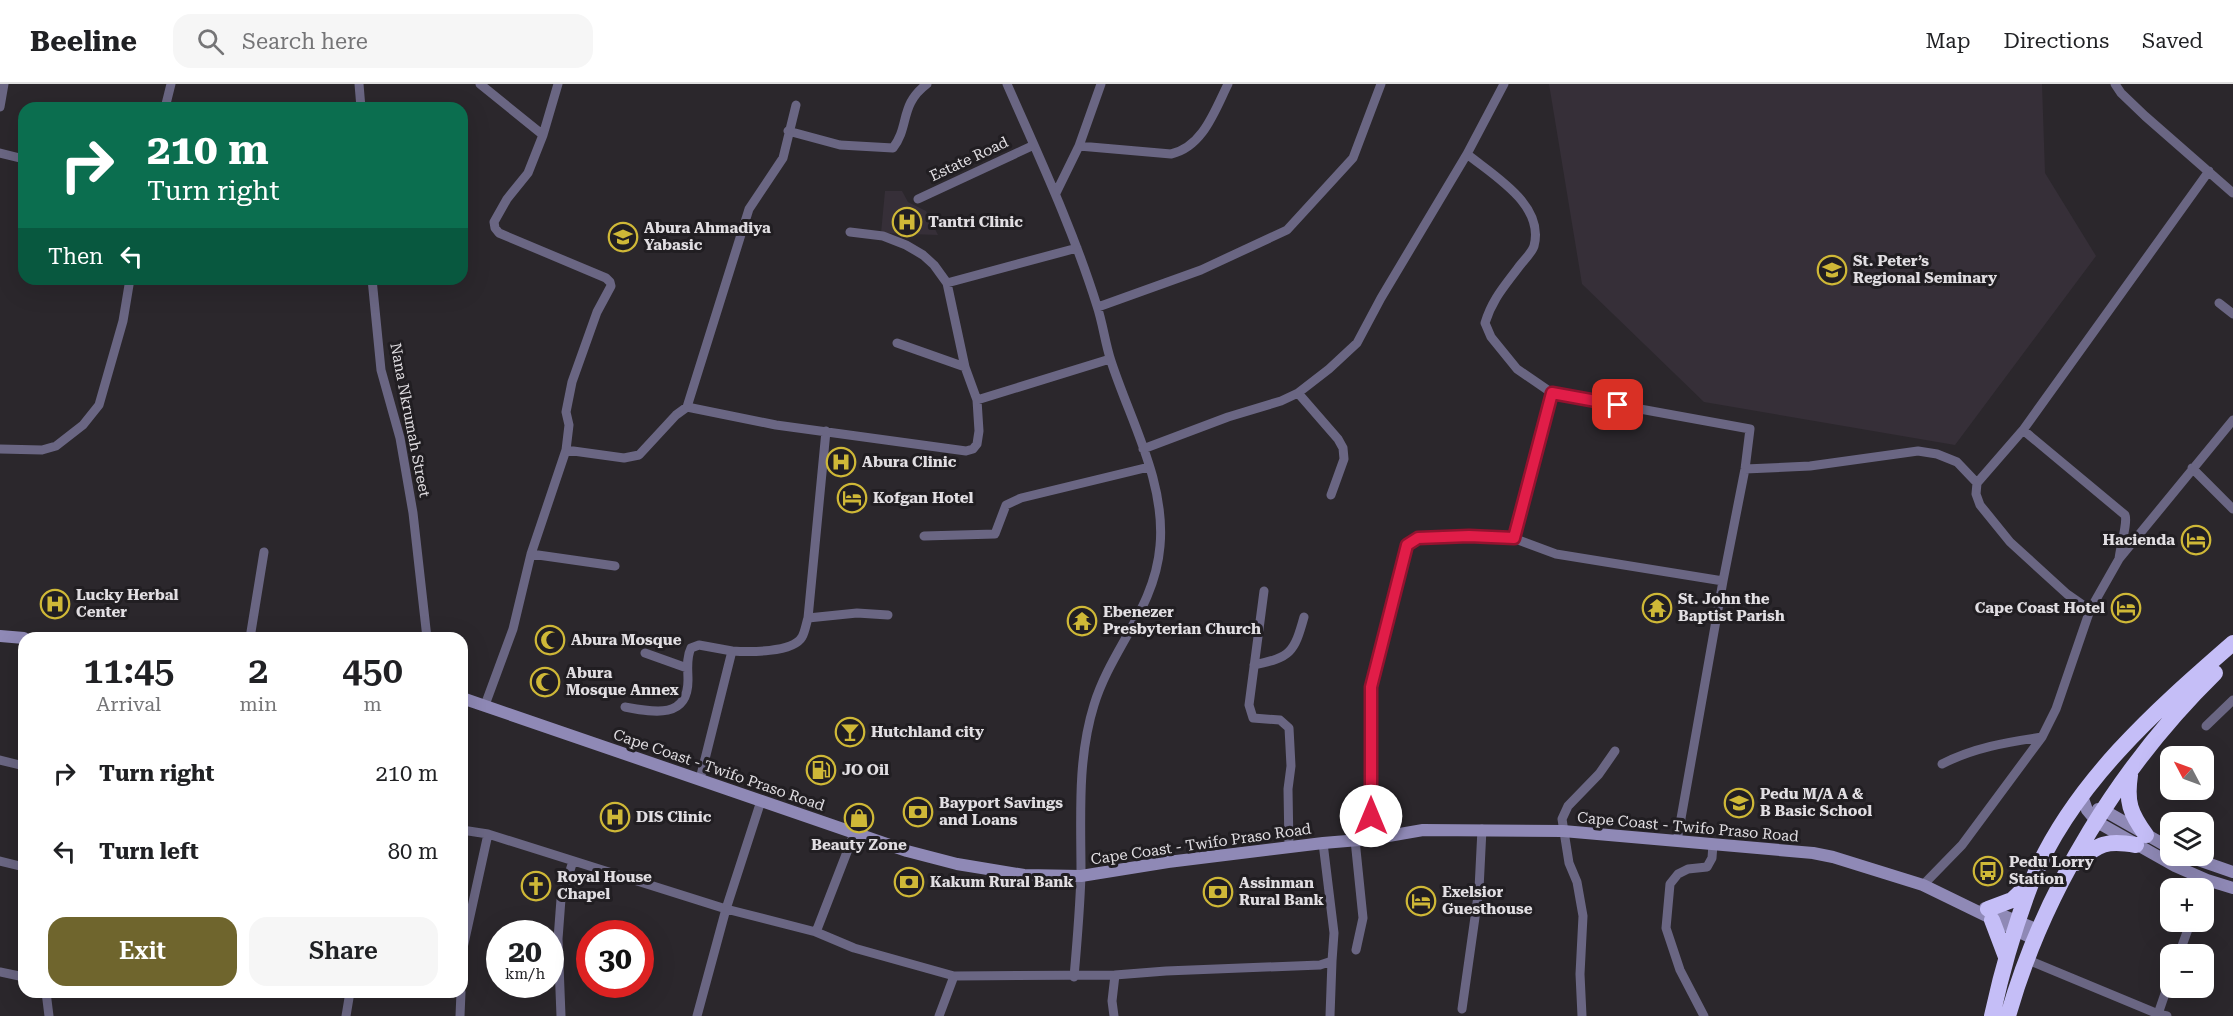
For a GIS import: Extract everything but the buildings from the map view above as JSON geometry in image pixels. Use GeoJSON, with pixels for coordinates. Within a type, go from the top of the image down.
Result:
{"type":"FeatureCollection","features":[{"type":"Feature","properties":{"kind":"highway"},"geometry":{"type":"LineString","coordinates":[[2008,1016],[2036,934],[2071,868],[2083,842],[2093,810],[2126,743],[2170,699],[2233,643]]}},
{"type":"Feature","properties":{"kind":"highway"},"geometry":{"type":"LineString","coordinates":[[1992,1016],[2006,957],[2033,880],[2070,814],[2093,810],[2131,770],[2181,706],[2233,656]]}},
{"type":"Feature","properties":{"kind":"highway"},"geometry":{"type":"LineString","coordinates":[[2071,868],[2099,845],[2114,841],[2141,840],[2128,800],[2131,770]]}},
{"type":"Feature","properties":{"kind":"highway"},"geometry":{"type":"LineString","coordinates":[[2006,957],[1984,912],[2012,900],[2033,880]]}},
{"type":"Feature","properties":{"kind":"main road"},"geometry":{"type":"LineString","coordinates":[[0,636],[18,638]]}},
{"type":"Feature","properties":{"kind":"main road","name":"Cape Coast - Twifo Praso Road"},"geometry":{"type":"LineString","coordinates":[[468,700],[854,834],[907,851],[990,871],[1024,875],[1081,876],[1168,862],[1423,830],[1563,831],[1833,857],[1923,885],[2036,934]]}},
{"type":"Feature","properties":{"kind":"main road"},"geometry":{"type":"LineString","coordinates":[[2093,810],[2196,878]]}},
{"type":"Feature","properties":{"kind":"main road"},"geometry":{"type":"LineString","coordinates":[[2141,840],[2160,845]]}},
{"type":"Feature","properties":{"kind":"main road"},"geometry":{"type":"LineString","coordinates":[[2214,865],[2233,872]]}},
{"type":"Feature","properties":{"kind":"main road"},"geometry":{"type":"LineString","coordinates":[[2214,885],[2233,888]]}},
{"type":"Feature","properties":{"kind":"street"},"geometry":{"type":"LineString","coordinates":[[0,107],[4,84]]}},
{"type":"Feature","properties":{"kind":"street"},"geometry":{"type":"LineString","coordinates":[[166,102],[171,84]]}},
{"type":"Feature","properties":{"kind":"street"},"geometry":{"type":"LineString","coordinates":[[359,84],[360,102]]}},
{"type":"Feature","properties":{"kind":"street"},"geometry":{"type":"LineString","coordinates":[[480,84],[543,135]]}},
{"type":"Feature","properties":{"kind":"street"},"geometry":{"type":"LineString","coordinates":[[485,705],[513,629],[531,554],[566,450],[569,425],[566,412],[572,382],[597,312],[611,286],[606,278],[499,233],[495,228],[494,222],[503,207],[528,173],[543,135],[558,84]]}},
{"type":"Feature","properties":{"kind":"street"},"geometry":{"type":"LineString","coordinates":[[788,131],[840,145],[893,148],[911,100],[927,84]]}},
{"type":"Feature","properties":{"kind":"street"},"geometry":{"type":"LineString","coordinates":[[1007,84],[1056,193],[1077,248],[1098,308],[1110,359],[1149,466],[1158,499],[1161,544],[1156,576],[1138,618],[1102,683],[1087,732],[1080,818],[1081,876],[1074,977]]}},
{"type":"Feature","properties":{"kind":"street"},"geometry":{"type":"LineString","coordinates":[[1056,193],[1079,146],[1101,84]]}},
{"type":"Feature","properties":{"kind":"street"},"geometry":{"type":"LineString","coordinates":[[1079,146],[1179,152],[1201,134],[1228,84]]}},
{"type":"Feature","properties":{"kind":"street"},"geometry":{"type":"LineString","coordinates":[[1098,308],[1201,270],[1287,230],[1353,158],[1381,84]]}},
{"type":"Feature","properties":{"kind":"street"},"geometry":{"type":"LineString","coordinates":[[1143,449],[1298,393],[1357,344],[1381,298],[1467,154],[1504,84]]}},
{"type":"Feature","properties":{"kind":"street"},"geometry":{"type":"LineString","coordinates":[[2115,84],[2145,116],[2233,193]]}},
{"type":"Feature","properties":{"kind":"street"},"geometry":{"type":"LineString","coordinates":[[566,450],[632,458],[639,455],[676,415],[687,407],[749,209],[783,158],[796,105]]}},
{"type":"Feature","properties":{"kind":"street","name":"Estate Road"},"geometry":{"type":"LineString","coordinates":[[918,199],[1034,145]]}},
{"type":"Feature","properties":{"kind":"street"},"geometry":{"type":"LineString","coordinates":[[0,153],[18,158]]}},
{"type":"Feature","properties":{"kind":"street"},"geometry":{"type":"LineString","coordinates":[[1467,154],[1513,192],[1527,207],[1535,222],[1534,247],[1491,304],[1485,323],[1491,337],[1517,369],[1552,393],[1750,429],[1745,469],[1677,841]]}},
{"type":"Feature","properties":{"kind":"street"},"geometry":{"type":"LineString","coordinates":[[2090,610],[2067,594],[2010,542],[1980,505],[1976,494],[1977,483],[2023,430],[2209,171]]}},
{"type":"Feature","properties":{"kind":"street"},"geometry":{"type":"LineString","coordinates":[[687,407],[776,425],[966,451],[973,449],[979,431],[977,400],[965,367],[947,283],[934,265],[906,245],[884,236],[850,232]]}},
{"type":"Feature","properties":{"kind":"street"},"geometry":{"type":"LineString","coordinates":[[947,283],[1077,248]]}},
{"type":"Feature","properties":{"kind":"street"},"geometry":{"type":"LineString","coordinates":[[0,449],[42,450],[56,446],[83,425],[99,405],[123,321],[129,285]]}},
{"type":"Feature","properties":{"kind":"street","name":"Nana Nkrumah Street"},"geometry":{"type":"LineString","coordinates":[[373,285],[381,370],[400,438],[413,513],[426,632]]}},
{"type":"Feature","properties":{"kind":"street"},"geometry":{"type":"LineString","coordinates":[[2219,303],[2233,314]]}},
{"type":"Feature","properties":{"kind":"street"},"geometry":{"type":"LineString","coordinates":[[897,343],[965,367]]}},
{"type":"Feature","properties":{"kind":"street"},"geometry":{"type":"LineString","coordinates":[[977,400],[1110,359]]}},
{"type":"Feature","properties":{"kind":"street"},"geometry":{"type":"LineString","coordinates":[[1298,393],[1338,439],[1343,448],[1344,459],[1331,495]]}},
{"type":"Feature","properties":{"kind":"street"},"geometry":{"type":"LineString","coordinates":[[1514,538],[1552,393]]}},
{"type":"Feature","properties":{"kind":"street"},"geometry":{"type":"LineString","coordinates":[[1923,885],[1962,845],[2042,737],[2055,709],[2090,610],[2119,559],[2233,420]]}},
{"type":"Feature","properties":{"kind":"street"},"geometry":{"type":"LineString","coordinates":[[2023,430],[2125,515],[2127,522],[2120,542],[2119,559]]}},
{"type":"Feature","properties":{"kind":"street"},"geometry":{"type":"LineString","coordinates":[[625,707],[658,713],[676,708],[686,696],[687,668],[691,648],[699,645],[732,651],[786,648],[795,644],[802,637],[808,618],[826,431]]}},
{"type":"Feature","properties":{"kind":"street"},"geometry":{"type":"LineString","coordinates":[[1745,469],[1810,466],[1918,451],[1937,454],[1957,462],[1977,483]]}},
{"type":"Feature","properties":{"kind":"street"},"geometry":{"type":"LineString","coordinates":[[924,536],[994,534],[1006,505],[1021,498],[1149,466]]}},
{"type":"Feature","properties":{"kind":"street"},"geometry":{"type":"LineString","coordinates":[[2192,468],[2233,509]]}},
{"type":"Feature","properties":{"kind":"street"},"geometry":{"type":"LineString","coordinates":[[1371,838],[1371,687],[1407,545],[1418,538],[1469,536],[1514,538],[1556,554],[1723,581]]}},
{"type":"Feature","properties":{"kind":"street"},"geometry":{"type":"LineString","coordinates":[[251,632],[264,552]]}},
{"type":"Feature","properties":{"kind":"street"},"geometry":{"type":"LineString","coordinates":[[531,554],[615,566]]}},
{"type":"Feature","properties":{"kind":"street"},"geometry":{"type":"LineString","coordinates":[[1264,591],[1249,705],[1253,718],[1280,720],[1289,728],[1291,766],[1287,789],[1290,848]]}},
{"type":"Feature","properties":{"kind":"street"},"geometry":{"type":"LineString","coordinates":[[808,618],[856,613],[888,615]]}},
{"type":"Feature","properties":{"kind":"street"},"geometry":{"type":"LineString","coordinates":[[1254,665],[1283,657],[1292,649],[1297,644],[1304,617]]}},
{"type":"Feature","properties":{"kind":"street"},"geometry":{"type":"LineString","coordinates":[[700,779],[732,651]]}},
{"type":"Feature","properties":{"kind":"street"},"geometry":{"type":"LineString","coordinates":[[645,653],[687,668]]}},
{"type":"Feature","properties":{"kind":"street"},"geometry":{"type":"LineString","coordinates":[[2206,726],[2233,700]]}},
{"type":"Feature","properties":{"kind":"street"},"geometry":{"type":"LineString","coordinates":[[1942,764],[1962,753],[2007,742],[2042,737]]}},
{"type":"Feature","properties":{"kind":"street"},"geometry":{"type":"LineString","coordinates":[[1582,1016],[1580,974],[1583,916],[1577,882],[1569,863],[1562,819],[1568,806],[1599,774],[1615,751]]}},
{"type":"Feature","properties":{"kind":"street"},"geometry":{"type":"LineString","coordinates":[[0,760],[18,764]]}},
{"type":"Feature","properties":{"kind":"street"},"geometry":{"type":"LineString","coordinates":[[697,1016],[726,909],[761,801]]}},
{"type":"Feature","properties":{"kind":"street"},"geometry":{"type":"LineString","coordinates":[[1462,1009],[1479,889],[1482,830]]}},
{"type":"Feature","properties":{"kind":"street"},"geometry":{"type":"LineString","coordinates":[[468,831],[488,834],[726,909],[816,932],[854,948],[954,976],[1074,977],[1320,965],[1332,961]]}},
{"type":"Feature","properties":{"kind":"street"},"geometry":{"type":"LineString","coordinates":[[468,925],[488,834]]}},
{"type":"Feature","properties":{"kind":"street"},"geometry":{"type":"LineString","coordinates":[[816,932],[854,834]]}},
{"type":"Feature","properties":{"kind":"street"},"geometry":{"type":"LineString","coordinates":[[1355,840],[1363,918],[1356,950]]}},
{"type":"Feature","properties":{"kind":"street"},"geometry":{"type":"LineString","coordinates":[[1323,843],[1334,933],[1330,1016]]}},
{"type":"Feature","properties":{"kind":"street"},"geometry":{"type":"LineString","coordinates":[[1704,1016],[1680,970],[1666,928],[1670,884],[1677,874],[1688,869],[1707,867],[1712,858],[1713,844]]}},
{"type":"Feature","properties":{"kind":"street"},"geometry":{"type":"LineString","coordinates":[[0,861],[18,866]]}},
{"type":"Feature","properties":{"kind":"street"},"geometry":{"type":"LineString","coordinates":[[561,1016],[558,939],[561,899],[573,861]]}},
{"type":"Feature","properties":{"kind":"street"},"geometry":{"type":"LineString","coordinates":[[2026,959],[2161,1015],[2165,998]]}},
{"type":"Feature","properties":{"kind":"street"},"geometry":{"type":"LineString","coordinates":[[0,972],[18,976]]}},
{"type":"Feature","properties":{"kind":"street"},"geometry":{"type":"LineString","coordinates":[[1114,1016],[1112,1001],[1115,975]]}},
{"type":"Feature","properties":{"kind":"street"},"geometry":{"type":"LineString","coordinates":[[939,1016],[954,976]]}},
{"type":"Feature","properties":{"kind":"street"},"geometry":{"type":"LineString","coordinates":[[47,998],[50,1016]]}},
{"type":"Feature","properties":{"kind":"street"},"geometry":{"type":"LineString","coordinates":[[346,1016],[349,998]]}},
{"type":"Feature","properties":{"kind":"street"},"geometry":{"type":"LineString","coordinates":[[460,1016],[461,998]]}},
{"type":"Feature","properties":{"kind":"shaded area","name":"St. Peter’s Regional Seminary"},"geometry":{"type":"Polygon","coordinates":[[[1549,84],[2042,84],[2045,173],[2096,256],[1955,445],[1704,402],[1582,284],[1549,84]]]}},
{"type":"Feature","properties":{"kind":"shaded area","name":"Tantri Clinic"},"geometry":{"type":"Polygon","coordinates":[[[885,191],[902,191],[908,202],[926,211],[938,235],[881,233],[885,191]]]}},
{"type":"Feature","properties":{"kind":"place","name":"Tantri Clinic"},"geometry":{"type":"Point","coordinates":[907,222]}},
{"type":"Feature","properties":{"kind":"place","name":"Abura Ahmadiya Yabasic"},"geometry":{"type":"Point","coordinates":[623,237]}},
{"type":"Feature","properties":{"kind":"place","name":"St. Peter’s Regional Seminary"},"geometry":{"type":"Point","coordinates":[1832,270]}},
{"type":"Feature","properties":{"kind":"place","name":"Abura Clinic"},"geometry":{"type":"Point","coordinates":[841,462]}},
{"type":"Feature","properties":{"kind":"place","name":"Kofgan Hotel"},"geometry":{"type":"Point","coordinates":[852,498]}},
{"type":"Feature","properties":{"kind":"place","name":"Hacienda"},"geometry":{"type":"Point","coordinates":[2196,540]}},
{"type":"Feature","properties":{"kind":"place","name":"Lucky Herbal Center"},"geometry":{"type":"Point","coordinates":[55,604]}},
{"type":"Feature","properties":{"kind":"place","name":"St. John the Baptist Parish"},"geometry":{"type":"Point","coordinates":[1657,608]}},
{"type":"Feature","properties":{"kind":"place","name":"Cape Coast Hotel"},"geometry":{"type":"Point","coordinates":[2126,608]}},
{"type":"Feature","properties":{"kind":"place","name":"Ebenezer Presbyterian Church"},"geometry":{"type":"Point","coordinates":[1082,621]}},
{"type":"Feature","properties":{"kind":"place","name":"Abura Mosque"},"geometry":{"type":"Point","coordinates":[550,640]}},
{"type":"Feature","properties":{"kind":"place","name":"Abura Mosque Annex"},"geometry":{"type":"Point","coordinates":[545,682]}},
{"type":"Feature","properties":{"kind":"place","name":"Hutchland city"},"geometry":{"type":"Point","coordinates":[850,732]}},
{"type":"Feature","properties":{"kind":"place","name":"JO Oil"},"geometry":{"type":"Point","coordinates":[821,770]}},
{"type":"Feature","properties":{"kind":"place","name":"Pedu M/A A & B Basic School"},"geometry":{"type":"Point","coordinates":[1739,803]}},
{"type":"Feature","properties":{"kind":"place","name":"Bayport Savings and Loans"},"geometry":{"type":"Point","coordinates":[918,812]}},
{"type":"Feature","properties":{"kind":"place","name":"DIS Clinic"},"geometry":{"type":"Point","coordinates":[615,817]}},
{"type":"Feature","properties":{"kind":"place","name":"Beauty Zone"},"geometry":{"type":"Point","coordinates":[859,818]}},
{"type":"Feature","properties":{"kind":"place","name":"Pedu Lorry Station"},"geometry":{"type":"Point","coordinates":[1988,871]}},
{"type":"Feature","properties":{"kind":"place","name":"Kakum Rural Bank"},"geometry":{"type":"Point","coordinates":[909,882]}},
{"type":"Feature","properties":{"kind":"place","name":"Royal House Chapel"},"geometry":{"type":"Point","coordinates":[536,886]}},
{"type":"Feature","properties":{"kind":"place","name":"Assinman Rural Bank"},"geometry":{"type":"Point","coordinates":[1218,892]}},
{"type":"Feature","properties":{"kind":"place","name":"Exelsior Guesthouse"},"geometry":{"type":"Point","coordinates":[1421,901]}},
{"type":"Feature","properties":{"kind":"route"},"geometry":{"type":"LineString","coordinates":[[1371,816],[1370,694],[1407,545],[1418,538],[1469,536],[1514,538],[1552,393],[1618,405]]}}]}
